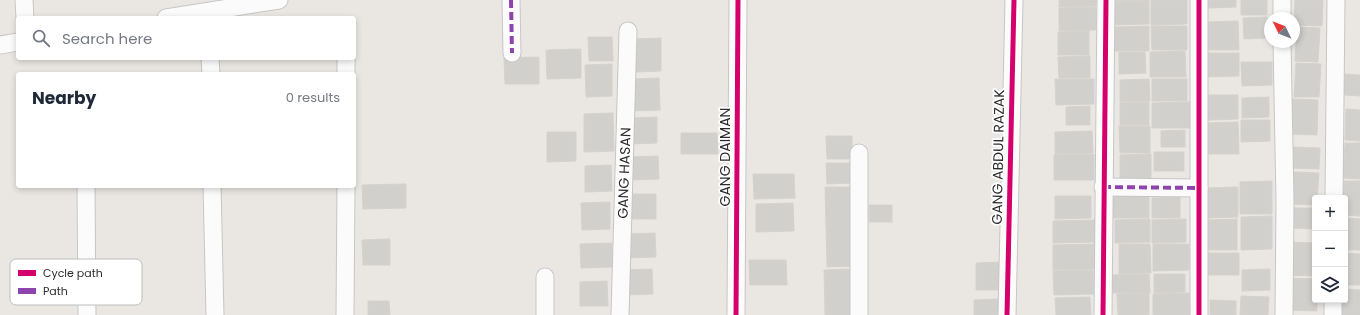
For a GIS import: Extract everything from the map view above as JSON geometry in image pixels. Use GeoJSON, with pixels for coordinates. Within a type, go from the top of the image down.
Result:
{"type":"FeatureCollection","features":[{"type":"Feature","properties":{"kind":"street"},"geometry":{"type":"LineString","coordinates":[[24,0],[25,16]]}},
{"type":"Feature","properties":{"kind":"street"},"geometry":{"type":"LineString","coordinates":[[179,16],[279,0]]}},
{"type":"Feature","properties":{"kind":"street"},"geometry":{"type":"LineString","coordinates":[[511,0],[512,53]]}},
{"type":"Feature","properties":{"kind":"street","name":"GANG DAIMAN"},"geometry":{"type":"LineString","coordinates":[[736,315],[738,0]]}},
{"type":"Feature","properties":{"kind":"street","name":"GANG ABDUL RAZAK"},"geometry":{"type":"LineString","coordinates":[[1007,315],[1014,0]]}},
{"type":"Feature","properties":{"kind":"street"},"geometry":{"type":"LineString","coordinates":[[1103,315],[1103,187],[1106,0]]}},
{"type":"Feature","properties":{"kind":"street"},"geometry":{"type":"LineString","coordinates":[[1198,0],[1199,315]]}},
{"type":"Feature","properties":{"kind":"street"},"geometry":{"type":"LineString","coordinates":[[1282,0],[1282,12]]}},
{"type":"Feature","properties":{"kind":"street"},"geometry":{"type":"LineString","coordinates":[[1334,195],[1336,0]]}},
{"type":"Feature","properties":{"kind":"street","name":"GANG HASAN"},"geometry":{"type":"LineString","coordinates":[[620,315],[628,31]]}},
{"type":"Feature","properties":{"kind":"street"},"geometry":{"type":"LineString","coordinates":[[0,45],[16,42]]}},
{"type":"Feature","properties":{"kind":"street"},"geometry":{"type":"LineString","coordinates":[[1282,48],[1285,201],[1284,315]]}},
{"type":"Feature","properties":{"kind":"street"},"geometry":{"type":"LineString","coordinates":[[210,60],[211,72]]}},
{"type":"Feature","properties":{"kind":"street"},"geometry":{"type":"LineString","coordinates":[[346,60],[346,72]]}},
{"type":"Feature","properties":{"kind":"street"},"geometry":{"type":"LineString","coordinates":[[859,153],[859,315]]}},
{"type":"Feature","properties":{"kind":"street"},"geometry":{"type":"LineString","coordinates":[[1103,187],[1199,188]]}},
{"type":"Feature","properties":{"kind":"street"},"geometry":{"type":"LineString","coordinates":[[86,188],[87,259]]}},
{"type":"Feature","properties":{"kind":"street"},"geometry":{"type":"LineString","coordinates":[[212,188],[214,315]]}},
{"type":"Feature","properties":{"kind":"street"},"geometry":{"type":"LineString","coordinates":[[345,315],[346,188]]}},
{"type":"Feature","properties":{"kind":"street"},"geometry":{"type":"LineString","coordinates":[[545,315],[546,277]]}},
{"type":"Feature","properties":{"kind":"street"},"geometry":{"type":"LineString","coordinates":[[1333,303],[1333,315]]}},
{"type":"Feature","properties":{"kind":"street"},"geometry":{"type":"LineString","coordinates":[[87,305],[87,315]]}},
{"type":"Feature","properties":{"kind":"building"},"geometry":{"type":"Polygon","coordinates":[[[1059,0],[1096,0],[1096,6],[1059,7],[1059,0]]]}},
{"type":"Feature","properties":{"kind":"building"},"geometry":{"type":"Polygon","coordinates":[[[1149,0],[1149,1],[1113,1],[1149,0]]]}},
{"type":"Feature","properties":{"kind":"building"},"geometry":{"type":"Polygon","coordinates":[[[1151,0],[1187,0],[1187,24],[1151,25],[1151,0]]]}},
{"type":"Feature","properties":{"kind":"building"},"geometry":{"type":"Polygon","coordinates":[[[1207,0],[1236,0],[1236,7],[1208,8],[1207,0]]]}},
{"type":"Feature","properties":{"kind":"building"},"geometry":{"type":"Polygon","coordinates":[[[1241,0],[1267,0],[1267,12],[1264,12],[1264,15],[1241,15],[1241,0]]]}},
{"type":"Feature","properties":{"kind":"building"},"geometry":{"type":"Polygon","coordinates":[[[1295,0],[1323,0],[1322,26],[1300,25],[1300,12],[1295,12],[1295,0]]]}},
{"type":"Feature","properties":{"kind":"building"},"geometry":{"type":"Polygon","coordinates":[[[1149,1],[1149,24],[1114,25],[1114,2],[1149,1]]]}},
{"type":"Feature","properties":{"kind":"building"},"geometry":{"type":"Polygon","coordinates":[[[1096,7],[1096,30],[1059,31],[1059,8],[1096,7]]]}},
{"type":"Feature","properties":{"kind":"building"},"geometry":{"type":"Polygon","coordinates":[[[1264,17],[1264,38],[1244,39],[1243,18],[1264,17]]]}},
{"type":"Feature","properties":{"kind":"building"},"geometry":{"type":"Polygon","coordinates":[[[1238,21],[1239,50],[1206,50],[1206,22],[1238,21]]]}},
{"type":"Feature","properties":{"kind":"building"},"geometry":{"type":"Polygon","coordinates":[[[1149,26],[1149,51],[1115,51],[1114,27],[1149,26]]]}},
{"type":"Feature","properties":{"kind":"building"},"geometry":{"type":"Polygon","coordinates":[[[1151,26],[1187,26],[1187,50],[1152,50],[1151,26]]]}},
{"type":"Feature","properties":{"kind":"building"},"geometry":{"type":"Polygon","coordinates":[[[1300,27],[1320,28],[1318,62],[1295,61],[1296,48],[1300,48],[1300,27]]]}},
{"type":"Feature","properties":{"kind":"building"},"geometry":{"type":"Polygon","coordinates":[[[1089,31],[1089,55],[1058,55],[1058,32],[1089,31]]]}},
{"type":"Feature","properties":{"kind":"building"},"geometry":{"type":"Polygon","coordinates":[[[588,37],[612,37],[613,61],[589,61],[588,37]]]}},
{"type":"Feature","properties":{"kind":"building"},"geometry":{"type":"Polygon","coordinates":[[[661,38],[661,71],[635,72],[634,39],[661,38]]]}},
{"type":"Feature","properties":{"kind":"building"},"geometry":{"type":"Polygon","coordinates":[[[581,49],[581,78],[547,79],[546,50],[581,49]]]}},
{"type":"Feature","properties":{"kind":"building"},"geometry":{"type":"Polygon","coordinates":[[[1185,51],[1186,77],[1150,77],[1150,52],[1185,51]]]}},
{"type":"Feature","properties":{"kind":"building"},"geometry":{"type":"Polygon","coordinates":[[[1119,52],[1145,52],[1146,73],[1119,74],[1119,52]]]}},
{"type":"Feature","properties":{"kind":"building"},"geometry":{"type":"Polygon","coordinates":[[[1202,53],[1239,53],[1239,76],[1203,77],[1202,53]]]}},
{"type":"Feature","properties":{"kind":"building"},"geometry":{"type":"Polygon","coordinates":[[[1090,56],[1090,78],[1059,78],[1058,57],[1090,56]]]}},
{"type":"Feature","properties":{"kind":"building"},"geometry":{"type":"Polygon","coordinates":[[[539,57],[539,84],[505,84],[504,58],[539,57]]]}},
{"type":"Feature","properties":{"kind":"building"},"geometry":{"type":"Polygon","coordinates":[[[1241,62],[1272,62],[1272,85],[1242,86],[1241,62]]]}},
{"type":"Feature","properties":{"kind":"building"},"geometry":{"type":"Polygon","coordinates":[[[1296,63],[1321,64],[1319,97],[1294,97],[1296,63]]]}},
{"type":"Feature","properties":{"kind":"building"},"geometry":{"type":"Polygon","coordinates":[[[612,64],[612,96],[586,97],[585,65],[612,64]]]}},
{"type":"Feature","properties":{"kind":"building"},"geometry":{"type":"Polygon","coordinates":[[[1345,74],[1360,75],[1360,96],[1344,95],[1345,74]]]}},
{"type":"Feature","properties":{"kind":"building"},"geometry":{"type":"Polygon","coordinates":[[[659,78],[660,110],[631,111],[630,79],[659,78]]]}},
{"type":"Feature","properties":{"kind":"building"},"geometry":{"type":"Polygon","coordinates":[[[1055,79],[1094,79],[1094,104],[1056,105],[1055,79]]]}},
{"type":"Feature","properties":{"kind":"building"},"geometry":{"type":"Polygon","coordinates":[[[1149,79],[1150,101],[1120,102],[1120,80],[1149,79]]]}},
{"type":"Feature","properties":{"kind":"building"},"geometry":{"type":"Polygon","coordinates":[[[1152,79],[1187,79],[1187,101],[1152,101],[1152,79]]]}},
{"type":"Feature","properties":{"kind":"building"},"geometry":{"type":"Polygon","coordinates":[[[1207,95],[1238,95],[1238,119],[1208,120],[1207,95]]]}},
{"type":"Feature","properties":{"kind":"building"},"geometry":{"type":"Polygon","coordinates":[[[1269,97],[1269,117],[1242,118],[1242,98],[1269,97]]]}},
{"type":"Feature","properties":{"kind":"building"},"geometry":{"type":"Polygon","coordinates":[[[1291,99],[1318,100],[1317,135],[1290,134],[1291,99]]]}},
{"type":"Feature","properties":{"kind":"building"},"geometry":{"type":"Polygon","coordinates":[[[1149,102],[1149,125],[1120,125],[1120,103],[1149,102]]]}},
{"type":"Feature","properties":{"kind":"building"},"geometry":{"type":"Polygon","coordinates":[[[1190,102],[1190,128],[1152,128],[1152,103],[1190,102]]]}},
{"type":"Feature","properties":{"kind":"building"},"geometry":{"type":"Polygon","coordinates":[[[1090,106],[1090,125],[1066,125],[1066,107],[1090,106]]]}},
{"type":"Feature","properties":{"kind":"building"},"geometry":{"type":"Polygon","coordinates":[[[1346,109],[1360,110],[1360,141],[1345,140],[1346,109]]]}},
{"type":"Feature","properties":{"kind":"building"},"geometry":{"type":"Polygon","coordinates":[[[613,113],[614,151],[584,152],[584,114],[613,113]]]}},
{"type":"Feature","properties":{"kind":"building"},"geometry":{"type":"Polygon","coordinates":[[[657,117],[657,143],[630,144],[630,118],[657,117]]]}},
{"type":"Feature","properties":{"kind":"building"},"geometry":{"type":"Polygon","coordinates":[[[1241,120],[1270,120],[1270,141],[1241,142],[1241,120]]]}},
{"type":"Feature","properties":{"kind":"building"},"geometry":{"type":"Polygon","coordinates":[[[1238,122],[1239,154],[1206,154],[1206,123],[1238,122]]]}},
{"type":"Feature","properties":{"kind":"building"},"geometry":{"type":"Polygon","coordinates":[[[1119,126],[1150,126],[1150,153],[1120,153],[1119,126]]]}},
{"type":"Feature","properties":{"kind":"building"},"geometry":{"type":"Polygon","coordinates":[[[1185,130],[1185,147],[1161,147],[1161,131],[1185,130]]]}},
{"type":"Feature","properties":{"kind":"building"},"geometry":{"type":"Polygon","coordinates":[[[1092,131],[1093,153],[1055,154],[1055,132],[1092,131]]]}},
{"type":"Feature","properties":{"kind":"building"},"geometry":{"type":"Polygon","coordinates":[[[547,132],[576,132],[576,161],[547,162],[547,132]]]}},
{"type":"Feature","properties":{"kind":"building"},"geometry":{"type":"Polygon","coordinates":[[[681,133],[717,133],[718,154],[681,154],[681,133]]]}},
{"type":"Feature","properties":{"kind":"building"},"geometry":{"type":"Polygon","coordinates":[[[826,136],[852,136],[852,159],[827,159],[826,136]]]}},
{"type":"Feature","properties":{"kind":"building"},"geometry":{"type":"Polygon","coordinates":[[[1345,143],[1360,143],[1360,179],[1343,178],[1345,143]]]}},
{"type":"Feature","properties":{"kind":"building"},"geometry":{"type":"Polygon","coordinates":[[[1292,147],[1320,148],[1319,169],[1291,168],[1292,147]]]}},
{"type":"Feature","properties":{"kind":"building"},"geometry":{"type":"Polygon","coordinates":[[[1154,152],[1184,152],[1184,171],[1154,171],[1154,152]]]}},
{"type":"Feature","properties":{"kind":"building"},"geometry":{"type":"Polygon","coordinates":[[[1094,154],[1094,180],[1054,180],[1054,155],[1094,154]]]}},
{"type":"Feature","properties":{"kind":"building"},"geometry":{"type":"Polygon","coordinates":[[[1151,154],[1151,180],[1120,181],[1120,155],[1151,154]]]}},
{"type":"Feature","properties":{"kind":"building"},"geometry":{"type":"Polygon","coordinates":[[[658,156],[659,179],[631,180],[631,157],[658,156]]]}},
{"type":"Feature","properties":{"kind":"building"},"geometry":{"type":"Polygon","coordinates":[[[826,163],[852,163],[852,183],[827,184],[826,163]]]}},
{"type":"Feature","properties":{"kind":"building"},"geometry":{"type":"Polygon","coordinates":[[[611,165],[612,191],[585,192],[585,166],[611,165]]]}},
{"type":"Feature","properties":{"kind":"building"},"geometry":{"type":"Polygon","coordinates":[[[1294,172],[1319,173],[1317,195],[1312,195],[1312,205],[1292,204],[1294,172]]]}},
{"type":"Feature","properties":{"kind":"building"},"geometry":{"type":"Polygon","coordinates":[[[753,174],[794,174],[795,198],[754,199],[753,174]]]}},
{"type":"Feature","properties":{"kind":"building"},"geometry":{"type":"Polygon","coordinates":[[[1272,181],[1272,214],[1240,214],[1240,182],[1272,181]]]}},
{"type":"Feature","properties":{"kind":"building"},"geometry":{"type":"Polygon","coordinates":[[[1344,181],[1360,181],[1360,216],[1348,215],[1348,195],[1343,195],[1344,181]]]}},
{"type":"Feature","properties":{"kind":"building"},"geometry":{"type":"Polygon","coordinates":[[[406,184],[406,208],[363,209],[362,185],[406,184]]]}},
{"type":"Feature","properties":{"kind":"building"},"geometry":{"type":"Polygon","coordinates":[[[825,187],[853,187],[854,266],[827,267],[825,187]]]}},
{"type":"Feature","properties":{"kind":"building"},"geometry":{"type":"Polygon","coordinates":[[[1238,187],[1238,217],[1206,218],[1206,188],[1238,187]]]}},
{"type":"Feature","properties":{"kind":"building"},"geometry":{"type":"Polygon","coordinates":[[[1110,192],[1149,192],[1149,218],[1111,218],[1110,192]]]}},
{"type":"Feature","properties":{"kind":"building"},"geometry":{"type":"Polygon","coordinates":[[[629,194],[656,194],[656,219],[629,219],[629,194]]]}},
{"type":"Feature","properties":{"kind":"building"},"geometry":{"type":"Polygon","coordinates":[[[1055,196],[1091,196],[1091,218],[1055,219],[1055,196]]]}},
{"type":"Feature","properties":{"kind":"building"},"geometry":{"type":"Polygon","coordinates":[[[1180,197],[1180,218],[1152,218],[1152,198],[1180,197]]]}},
{"type":"Feature","properties":{"kind":"building"},"geometry":{"type":"Polygon","coordinates":[[[610,202],[610,229],[582,230],[581,203],[610,202]]]}},
{"type":"Feature","properties":{"kind":"building"},"geometry":{"type":"Polygon","coordinates":[[[793,203],[794,231],[756,232],[756,204],[793,203]]]}},
{"type":"Feature","properties":{"kind":"building"},"geometry":{"type":"Polygon","coordinates":[[[869,205],[892,205],[892,222],[869,222],[869,205]]]}},
{"type":"Feature","properties":{"kind":"building"},"geometry":{"type":"Polygon","coordinates":[[[1292,208],[1312,208],[1312,229],[1291,228],[1292,208]]]}},
{"type":"Feature","properties":{"kind":"building"},"geometry":{"type":"Polygon","coordinates":[[[1272,216],[1272,249],[1241,250],[1241,217],[1272,216]]]}},
{"type":"Feature","properties":{"kind":"building"},"geometry":{"type":"Polygon","coordinates":[[[1348,218],[1360,219],[1360,250],[1348,250],[1348,218]]]}},
{"type":"Feature","properties":{"kind":"building"},"geometry":{"type":"Polygon","coordinates":[[[1150,219],[1150,242],[1115,243],[1115,220],[1150,219]]]}},
{"type":"Feature","properties":{"kind":"building"},"geometry":{"type":"Polygon","coordinates":[[[1186,219],[1186,242],[1152,243],[1152,220],[1186,219]]]}},
{"type":"Feature","properties":{"kind":"building"},"geometry":{"type":"Polygon","coordinates":[[[1237,219],[1237,250],[1208,250],[1207,220],[1237,219]]]}},
{"type":"Feature","properties":{"kind":"building"},"geometry":{"type":"Polygon","coordinates":[[[1097,220],[1097,242],[1053,243],[1053,221],[1097,220]]]}},
{"type":"Feature","properties":{"kind":"building"},"geometry":{"type":"Polygon","coordinates":[[[655,233],[656,257],[626,258],[626,234],[655,233]]]}},
{"type":"Feature","properties":{"kind":"building"},"geometry":{"type":"Polygon","coordinates":[[[390,239],[390,265],[363,265],[362,240],[390,239]]]}},
{"type":"Feature","properties":{"kind":"building"},"geometry":{"type":"Polygon","coordinates":[[[1290,242],[1312,243],[1312,276],[1288,275],[1290,242]]]}},
{"type":"Feature","properties":{"kind":"building"},"geometry":{"type":"Polygon","coordinates":[[[612,243],[612,267],[581,268],[580,244],[612,243]]]}},
{"type":"Feature","properties":{"kind":"building"},"geometry":{"type":"Polygon","coordinates":[[[1096,244],[1097,269],[1053,270],[1053,245],[1096,244]]]}},
{"type":"Feature","properties":{"kind":"building"},"geometry":{"type":"Polygon","coordinates":[[[1119,244],[1150,244],[1151,273],[1119,274],[1119,244]]]}},
{"type":"Feature","properties":{"kind":"building"},"geometry":{"type":"Polygon","coordinates":[[[1153,244],[1189,244],[1189,270],[1153,271],[1153,244]]]}},
{"type":"Feature","properties":{"kind":"building"},"geometry":{"type":"Polygon","coordinates":[[[1206,253],[1239,253],[1239,275],[1207,275],[1206,253]]]}},
{"type":"Feature","properties":{"kind":"building"},"geometry":{"type":"Polygon","coordinates":[[[1348,253],[1360,254],[1360,285],[1348,285],[1348,253]]]}},
{"type":"Feature","properties":{"kind":"building"},"geometry":{"type":"Polygon","coordinates":[[[749,260],[786,260],[787,285],[750,285],[749,260]]]}},
{"type":"Feature","properties":{"kind":"building"},"geometry":{"type":"Polygon","coordinates":[[[1001,262],[1002,290],[976,290],[976,263],[1001,262]]]}},
{"type":"Feature","properties":{"kind":"building"},"geometry":{"type":"Polygon","coordinates":[[[652,269],[653,294],[626,295],[625,270],[652,269]]]}},
{"type":"Feature","properties":{"kind":"building"},"geometry":{"type":"Polygon","coordinates":[[[852,269],[852,315],[825,315],[824,270],[852,269]]]}},
{"type":"Feature","properties":{"kind":"building"},"geometry":{"type":"Polygon","coordinates":[[[1270,269],[1270,290],[1242,291],[1242,270],[1270,269]]]}},
{"type":"Feature","properties":{"kind":"building"},"geometry":{"type":"Polygon","coordinates":[[[1093,270],[1094,294],[1054,295],[1053,271],[1093,270]]]}},
{"type":"Feature","properties":{"kind":"building"},"geometry":{"type":"Polygon","coordinates":[[[1149,274],[1150,293],[1113,293],[1112,275],[1149,274]]]}},
{"type":"Feature","properties":{"kind":"building"},"geometry":{"type":"Polygon","coordinates":[[[1154,274],[1185,274],[1185,292],[1154,293],[1154,274]]]}},
{"type":"Feature","properties":{"kind":"building"},"geometry":{"type":"Polygon","coordinates":[[[1288,278],[1312,279],[1312,303],[1317,303],[1317,311],[1286,310],[1288,278]]]}},
{"type":"Feature","properties":{"kind":"building"},"geometry":{"type":"Polygon","coordinates":[[[607,281],[608,306],[580,306],[580,282],[607,281]]]}},
{"type":"Feature","properties":{"kind":"building"},"geometry":{"type":"Polygon","coordinates":[[[1348,289],[1360,290],[1360,315],[1338,315],[1339,303],[1348,303],[1348,289]]]}},
{"type":"Feature","properties":{"kind":"building"},"geometry":{"type":"Polygon","coordinates":[[[1149,293],[1149,315],[1118,315],[1117,294],[1149,293]]]}},
{"type":"Feature","properties":{"kind":"building"},"geometry":{"type":"Polygon","coordinates":[[[1189,293],[1190,315],[1153,315],[1153,294],[1189,293]]]}},
{"type":"Feature","properties":{"kind":"building"},"geometry":{"type":"Polygon","coordinates":[[[1241,296],[1269,297],[1268,315],[1240,315],[1241,296]]]}},
{"type":"Feature","properties":{"kind":"building"},"geometry":{"type":"Polygon","coordinates":[[[1090,297],[1091,315],[1056,315],[1055,298],[1090,297]]]}},
{"type":"Feature","properties":{"kind":"building"},"geometry":{"type":"Polygon","coordinates":[[[1000,299],[1000,315],[974,315],[974,300],[1000,299]]]}},
{"type":"Feature","properties":{"kind":"building"},"geometry":{"type":"Polygon","coordinates":[[[1210,300],[1236,301],[1236,315],[1210,315],[1210,300]]]}},
{"type":"Feature","properties":{"kind":"building"},"geometry":{"type":"Polygon","coordinates":[[[368,301],[389,301],[390,315],[368,315],[368,301]]]}},
{"type":"Feature","properties":{"kind":"marked path"},"geometry":{"type":"LineString","coordinates":[[511,0],[512,53]]}},
{"type":"Feature","properties":{"kind":"marked path"},"geometry":{"type":"LineString","coordinates":[[1103,187],[1199,188]]}},
{"type":"Feature","properties":{"kind":"cycle path"},"geometry":{"type":"LineString","coordinates":[[736,315],[738,0]]}},
{"type":"Feature","properties":{"kind":"cycle path"},"geometry":{"type":"LineString","coordinates":[[1007,315],[1014,0]]}},
{"type":"Feature","properties":{"kind":"cycle path"},"geometry":{"type":"LineString","coordinates":[[1103,315],[1106,0]]}},
{"type":"Feature","properties":{"kind":"cycle path"},"geometry":{"type":"LineString","coordinates":[[1199,0],[1199,315]]}}]}
